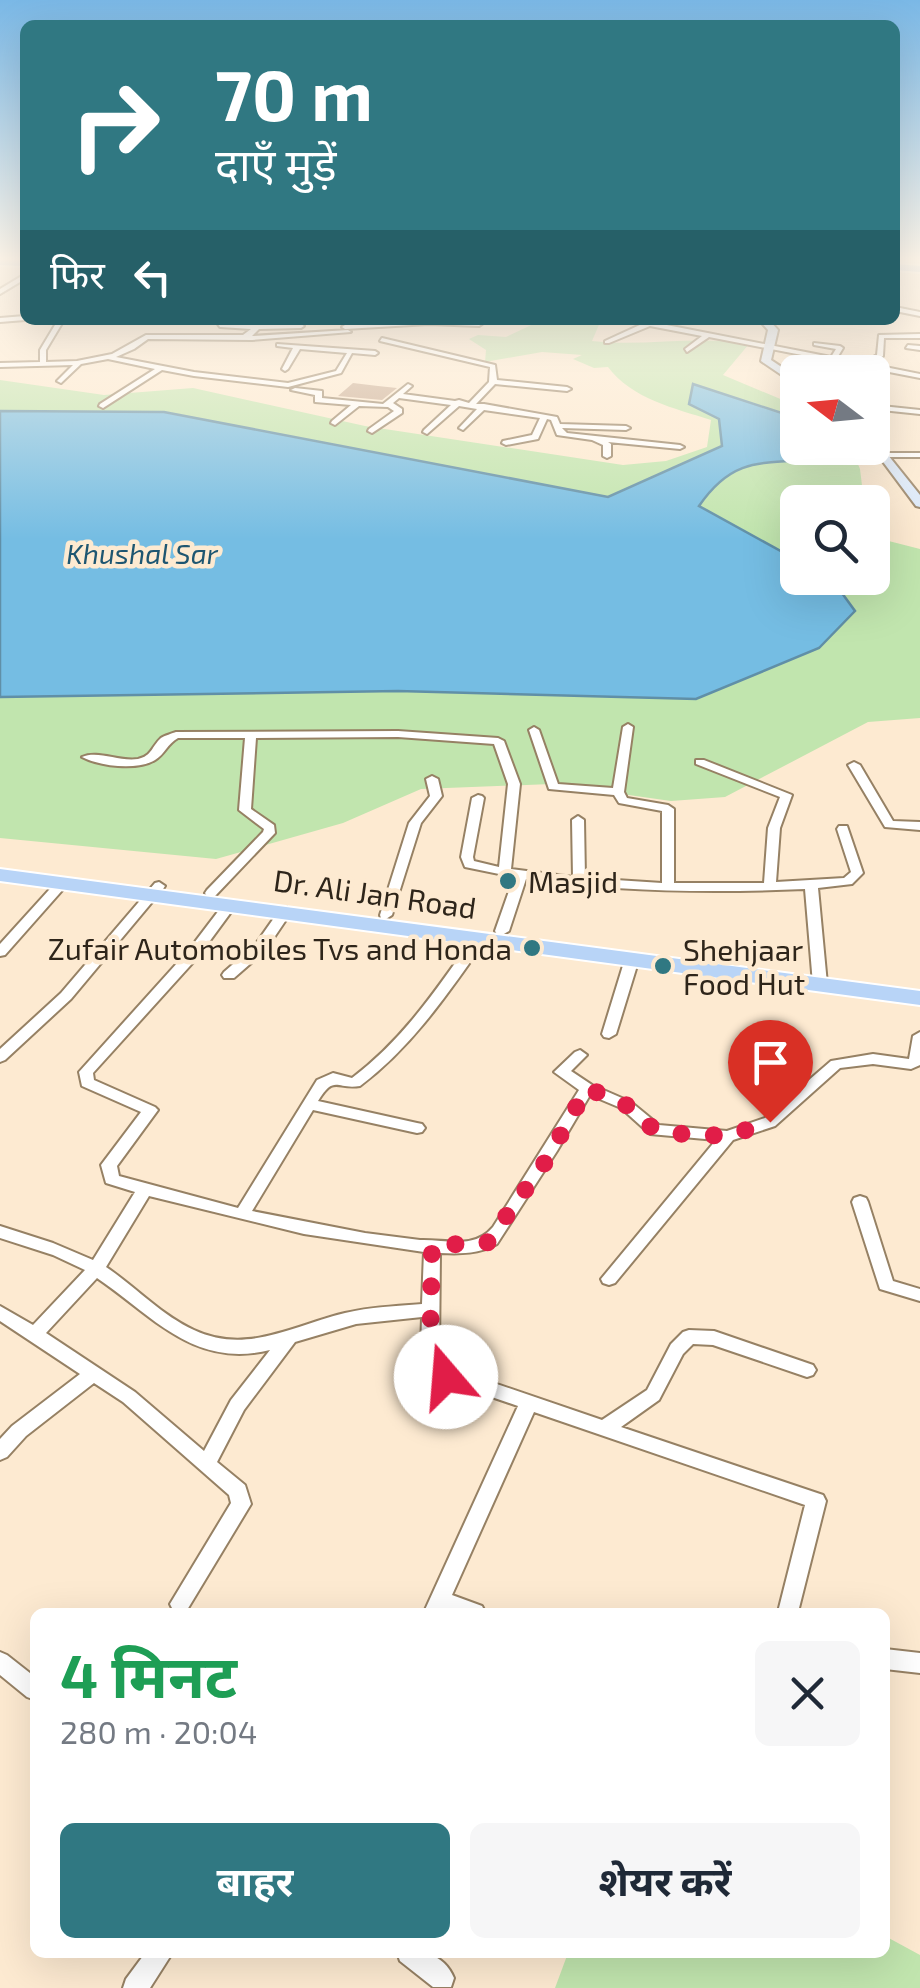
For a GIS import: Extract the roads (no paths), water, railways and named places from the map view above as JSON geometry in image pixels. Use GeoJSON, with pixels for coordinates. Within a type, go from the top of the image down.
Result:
{"type":"FeatureCollection","features":[{"type":"Feature","properties":{"kind":"main road"},"geometry":{"type":"LineString","coordinates":[[764,353],[761,364],[780,375]]}},
{"type":"Feature","properties":{"kind":"main road"},"geometry":{"type":"LineString","coordinates":[[890,452],[920,491]]}},
{"type":"Feature","properties":{"kind":"main road"},"geometry":{"type":"LineString","coordinates":[[893,455],[920,503]]}},
{"type":"Feature","properties":{"kind":"main road","name":"Dr. Ali Jan Road"},"geometry":{"type":"LineString","coordinates":[[0,866],[156,890],[502,931],[920,998]]}},
{"type":"Feature","properties":{"kind":"main road","name":"Dr. Ali Jan Road"},"geometry":{"type":"LineString","coordinates":[[0,875],[156,890]]}},
{"type":"Feature","properties":{"kind":"main road","name":"Dr. Ali Jan Road"},"geometry":{"type":"LineString","coordinates":[[234,900],[286,911],[632,959],[920,988]]}},
{"type":"Feature","properties":{"kind":"street"},"geometry":{"type":"LineString","coordinates":[[43,353],[43,362]]}},
{"type":"Feature","properties":{"kind":"street"},"geometry":{"type":"LineString","coordinates":[[0,365],[80,362],[123,353]]}},
{"type":"Feature","properties":{"kind":"street"},"geometry":{"type":"LineString","coordinates":[[285,368],[294,353]]}},
{"type":"Feature","properties":{"kind":"street"},"geometry":{"type":"LineString","coordinates":[[341,353],[376,353]]}},
{"type":"Feature","properties":{"kind":"street"},"geometry":{"type":"LineString","coordinates":[[437,353],[494,366],[493,382],[472,404]]}},
{"type":"Feature","properties":{"kind":"street"},"geometry":{"type":"LineString","coordinates":[[288,385],[339,372],[349,354]]}},
{"type":"Feature","properties":{"kind":"street"},"geometry":{"type":"LineString","coordinates":[[110,358],[159,369],[288,385],[319,393],[314,400],[389,404],[399,411],[372,431]]}},
{"type":"Feature","properties":{"kind":"street"},"geometry":{"type":"LineString","coordinates":[[61,381],[80,362]]}},
{"type":"Feature","properties":{"kind":"street"},"geometry":{"type":"LineString","coordinates":[[104,406],[159,369]]}},
{"type":"Feature","properties":{"kind":"street"},"geometry":{"type":"LineString","coordinates":[[890,370],[920,376]]}},
{"type":"Feature","properties":{"kind":"street"},"geometry":{"type":"LineString","coordinates":[[493,382],[567,390]]}},
{"type":"Feature","properties":{"kind":"street"},"geometry":{"type":"LineString","coordinates":[[389,404],[408,386]]}},
{"type":"Feature","properties":{"kind":"street"},"geometry":{"type":"LineString","coordinates":[[400,396],[545,416],[554,419],[562,434],[680,447]]}},
{"type":"Feature","properties":{"kind":"street"},"geometry":{"type":"LineString","coordinates":[[426,432],[458,402]]}},
{"type":"Feature","properties":{"kind":"street"},"geometry":{"type":"LineString","coordinates":[[335,423],[358,404]]}},
{"type":"Feature","properties":{"kind":"street"},"geometry":{"type":"LineString","coordinates":[[463,428],[484,406]]}},
{"type":"Feature","properties":{"kind":"street"},"geometry":{"type":"LineString","coordinates":[[890,409],[920,412]]}},
{"type":"Feature","properties":{"kind":"street"},"geometry":{"type":"LineString","coordinates":[[506,443],[534,437],[545,416]]}},
{"type":"Feature","properties":{"kind":"street"},"geometry":{"type":"LineString","coordinates":[[558,426],[626,428]]}},
{"type":"Feature","properties":{"kind":"street"},"geometry":{"type":"LineString","coordinates":[[594,437],[609,426]]}},
{"type":"Feature","properties":{"kind":"street"},"geometry":{"type":"LineString","coordinates":[[594,437],[606,444],[606,456]]}},
{"type":"Feature","properties":{"kind":"street"},"geometry":{"type":"LineString","coordinates":[[893,455],[920,455]]}},
{"type":"Feature","properties":{"kind":"street"},"geometry":{"type":"LineString","coordinates":[[628,727],[618,792],[623,801],[668,809],[668,884]]}},
{"type":"Feature","properties":{"kind":"street"},"geometry":{"type":"LineString","coordinates":[[534,730],[552,787],[618,792]]}},
{"type":"Feature","properties":{"kind":"street"},"geometry":{"type":"LineString","coordinates":[[250,733],[245,810],[270,828],[269,834],[234,900],[181,967],[108,1045],[84,1080],[149,1107],[149,1114],[108,1172],[112,1179],[242,1214],[341,1235],[432,1245],[487,1243],[546,1161],[587,1088]]}},
{"type":"Feature","properties":{"kind":"street"},"geometry":{"type":"LineString","coordinates":[[88,757],[149,762],[158,756],[164,741],[176,735],[432,735],[498,741],[514,784],[505,871]]}},
{"type":"Feature","properties":{"kind":"street"},"geometry":{"type":"LineString","coordinates":[[700,762],[786,795],[774,828],[770,885]]}},
{"type":"Feature","properties":{"kind":"street"},"geometry":{"type":"LineString","coordinates":[[854,766],[889,824],[920,826]]}},
{"type":"Feature","properties":{"kind":"street"},"geometry":{"type":"LineString","coordinates":[[386,915],[415,822],[436,796],[432,779]]}},
{"type":"Feature","properties":{"kind":"street"},"geometry":{"type":"LineString","coordinates":[[478,798],[467,862],[521,874],[579,880],[811,885],[855,878],[844,829]]}},
{"type":"Feature","properties":{"kind":"street"},"geometry":{"type":"LineString","coordinates":[[578,820],[579,880]]}},
{"type":"Feature","properties":{"kind":"street"},"geometry":{"type":"LineString","coordinates":[[502,931],[521,874]]}},
{"type":"Feature","properties":{"kind":"street"},"geometry":{"type":"LineString","coordinates":[[0,952],[62,883]]}},
{"type":"Feature","properties":{"kind":"street"},"geometry":{"type":"LineString","coordinates":[[811,885],[820,980]]}},
{"type":"Feature","properties":{"kind":"street"},"geometry":{"type":"LineString","coordinates":[[0,1057],[66,996],[156,890]]}},
{"type":"Feature","properties":{"kind":"street"},"geometry":{"type":"LineString","coordinates":[[229,976],[260,948],[286,911]]}},
{"type":"Feature","properties":{"kind":"street"},"geometry":{"type":"LineString","coordinates":[[242,1214],[327,1079],[355,1082],[386,1058],[424,1015],[480,938]]}},
{"type":"Feature","properties":{"kind":"street"},"geometry":{"type":"LineString","coordinates":[[609,1034],[632,959]]}},
{"type":"Feature","properties":{"kind":"street"},"geometry":{"type":"LineString","coordinates":[[580,1056],[561,1072],[626,1105],[655,1130],[728,1136],[770,1122],[836,1064],[873,1059],[916,1062],[920,1036]]}},
{"type":"Feature","properties":{"kind":"street"},"geometry":{"type":"LineString","coordinates":[[310,1104],[417,1128]]}},
{"type":"Feature","properties":{"kind":"street"},"geometry":{"type":"LineString","coordinates":[[608,1280],[728,1136]]}},
{"type":"Feature","properties":{"kind":"street"},"geometry":{"type":"LineString","coordinates":[[34,1335],[96,1269],[145,1189]]}},
{"type":"Feature","properties":{"kind":"street"},"geometry":{"type":"LineString","coordinates":[[860,1202],[886,1286],[920,1295]]}},
{"type":"Feature","properties":{"kind":"street"},"geometry":{"type":"LineString","coordinates":[[0,1232],[60,1251],[96,1269],[156,1318],[208,1343],[259,1346],[356,1316],[432,1310]]}},
{"type":"Feature","properties":{"kind":"street"},"geometry":{"type":"LineString","coordinates":[[432,1245],[430,1351],[436,1371],[816,1501],[789,1608]]}},
{"type":"Feature","properties":{"kind":"street"},"geometry":{"type":"LineString","coordinates":[[4,1319],[154,1416],[238,1491],[240,1504],[180,1604]]}},
{"type":"Feature","properties":{"kind":"street"},"geometry":{"type":"LineString","coordinates":[[605,1428],[653,1395],[677,1349],[689,1336],[714,1338],[807,1370]]}},
{"type":"Feature","properties":{"kind":"street"},"geometry":{"type":"LineString","coordinates":[[206,1465],[237,1406],[290,1338]]}},
{"type":"Feature","properties":{"kind":"street"},"geometry":{"type":"LineString","coordinates":[[0,1452],[19,1431],[94,1374]]}},
{"type":"Feature","properties":{"kind":"street"},"geometry":{"type":"LineString","coordinates":[[437,1606],[529,1402]]}},
{"type":"Feature","properties":{"kind":"street"},"geometry":{"type":"LineString","coordinates":[[890,1659],[920,1663]]}},
{"type":"Feature","properties":{"kind":"street"},"geometry":{"type":"LineString","coordinates":[[0,1662],[30,1686]]}},
{"type":"Feature","properties":{"kind":"street"},"geometry":{"type":"LineString","coordinates":[[135,1988],[158,1958]]}},
{"type":"Feature","properties":{"kind":"street"},"geometry":{"type":"LineString","coordinates":[[417,1958],[442,1978]]}},
{"type":"Feature","properties":{"kind":"water","name":"Khushal Sar"},"geometry":{"type":"Polygon","coordinates":[[[693,384],[780,412],[780,462],[740,469],[726,477],[699,506],[780,551],[780,595],[843,595],[855,611],[819,648],[696,699],[398,691],[0,697],[0,411],[164,412],[608,497],[722,446],[719,419],[689,404],[693,384]]]}},
{"type":"Feature","properties":{"kind":"place","name":"Masjid"},"geometry":{"type":"Point","coordinates":[508,881]}},
{"type":"Feature","properties":{"kind":"place","name":"Zufair Automobiles Tvs and Honda"},"geometry":{"type":"Point","coordinates":[532,948]}},
{"type":"Feature","properties":{"kind":"place","name":"Shehjaar Food Hut"},"geometry":{"type":"Point","coordinates":[663,966]}}]}
